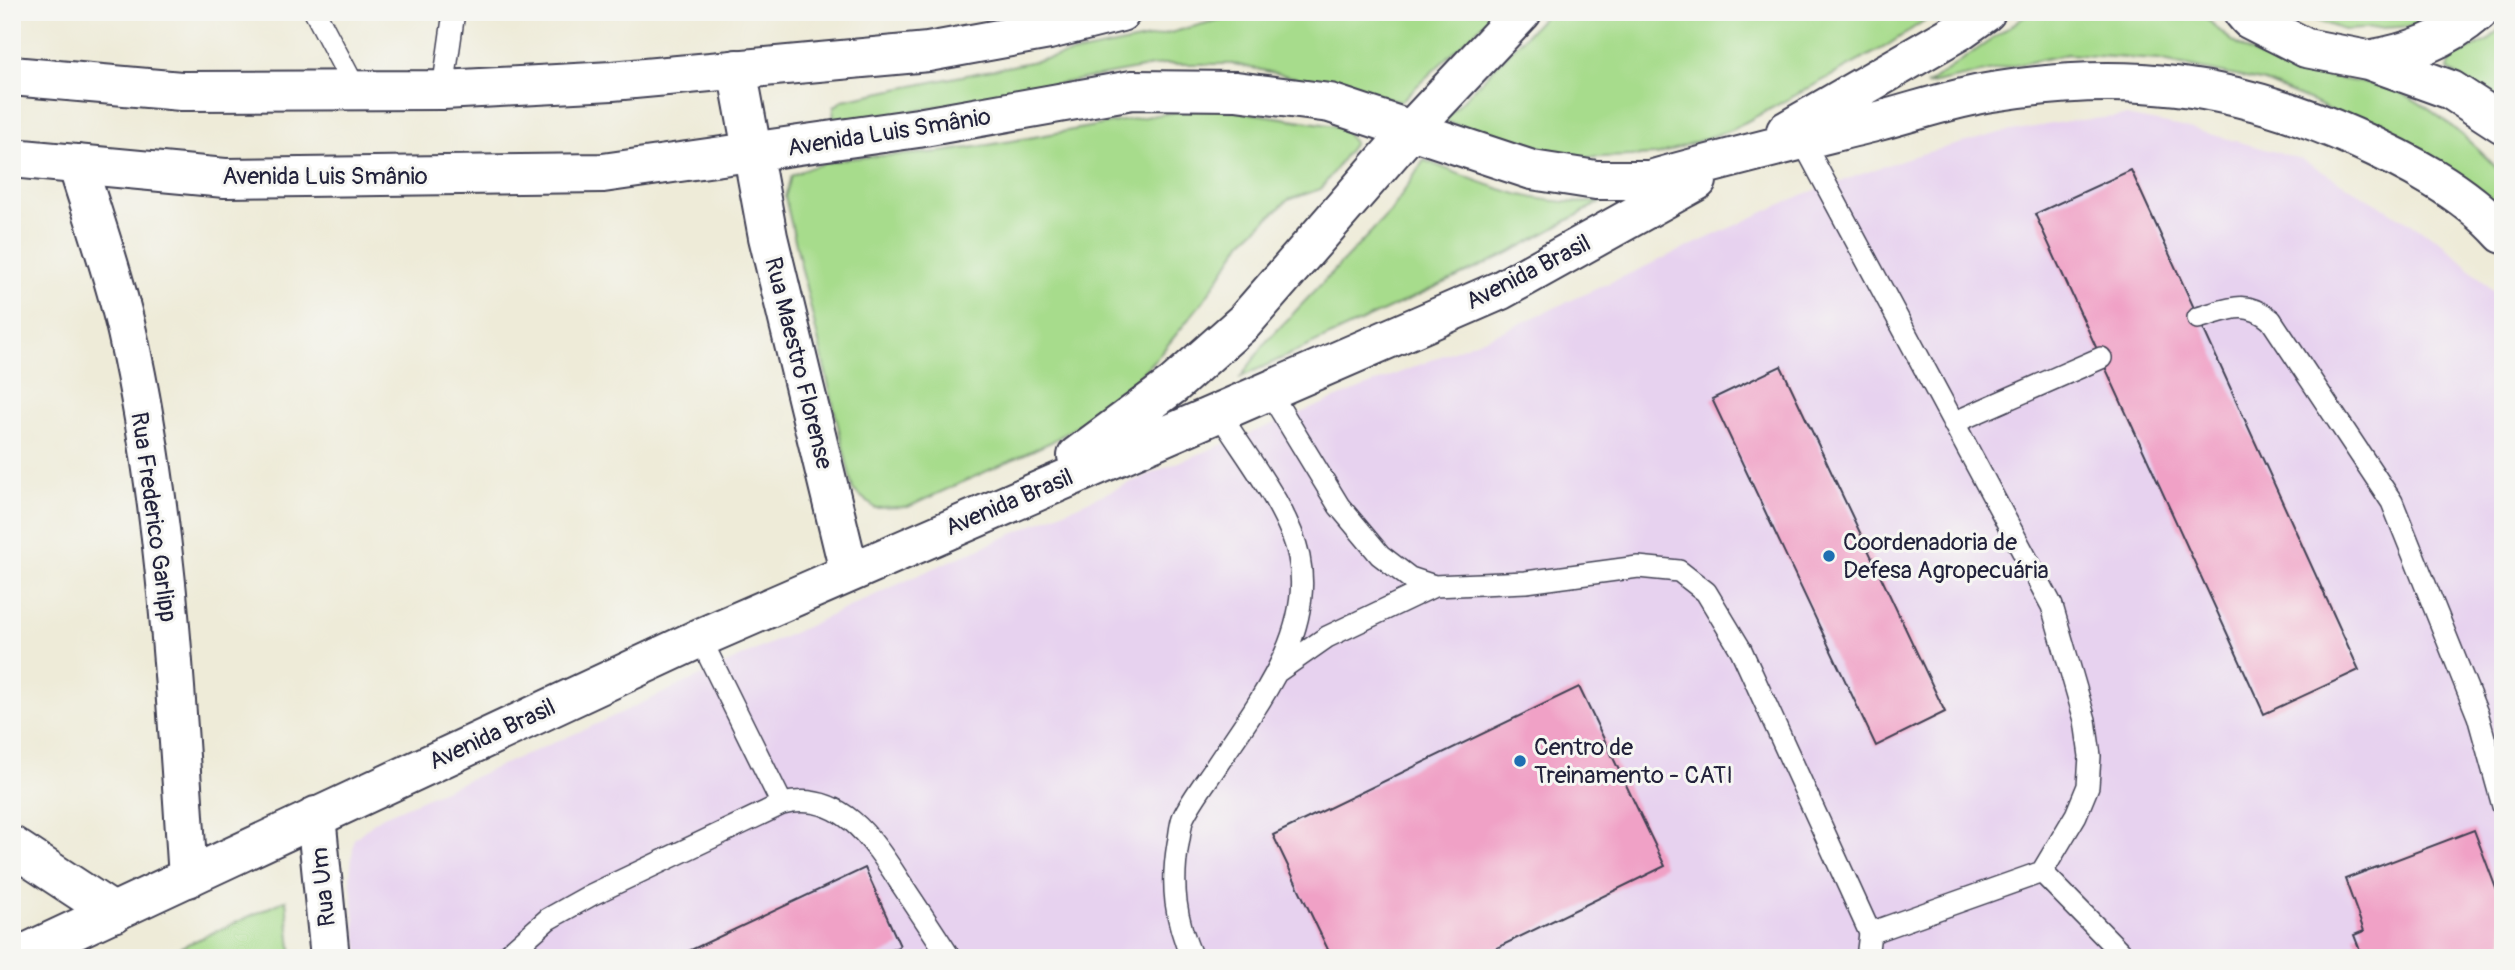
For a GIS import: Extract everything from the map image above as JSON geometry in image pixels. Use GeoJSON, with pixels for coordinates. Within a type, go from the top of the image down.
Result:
{"type":"FeatureCollection","features":[{"type":"Feature","properties":{"kind":"main road"},"geometry":{"type":"LineString","coordinates":[[12,76],[181,92],[443,90],[612,81],[928,52],[1049,30],[1121,12]]}},
{"type":"Feature","properties":{"kind":"main road"},"geometry":{"type":"LineString","coordinates":[[1021,496],[1173,385],[1244,321],[1410,130],[1522,12]]}},
{"type":"Feature","properties":{"kind":"main road","name":"Avenida Brasil"},"geometry":{"type":"LineString","coordinates":[[15,958],[316,816],[849,571],[1501,290],[1749,152],[1959,31],[1986,12]]}},
{"type":"Feature","properties":{"kind":"main road"},"geometry":{"type":"LineString","coordinates":[[2243,12],[2249,19],[2306,48],[2368,60],[2451,90],[2503,124]]}},
{"type":"Feature","properties":{"kind":"main road"},"geometry":{"type":"LineString","coordinates":[[2368,60],[2405,53],[2458,30],[2478,12]]}},
{"type":"Feature","properties":{"kind":"main road","name":"Rua Maestro Florense"},"geometry":{"type":"LineString","coordinates":[[737,69],[751,154],[849,571]]}},
{"type":"Feature","properties":{"kind":"main road"},"geometry":{"type":"LineString","coordinates":[[1749,152],[1990,92],[2064,82],[2135,80],[2214,90],[2301,114],[2379,149],[2487,216],[2503,234]]}},
{"type":"Feature","properties":{"kind":"main road","name":"Avenida Luis Smânio"},"geometry":{"type":"LineString","coordinates":[[12,158],[225,178],[603,173],[751,154],[1132,90],[1236,91],[1330,103],[1532,170],[1596,180],[1650,180],[1749,152]]}},
{"type":"Feature","properties":{"kind":"main road","name":"Rua Frederico Garlipp"},"geometry":{"type":"LineString","coordinates":[[77,164],[127,331],[157,507],[175,690],[188,878]]}},
{"type":"Feature","properties":{"kind":"main road","name":"Rua Um"},"geometry":{"type":"LineString","coordinates":[[316,816],[330,958]]}},
{"type":"Feature","properties":{"kind":"main road"},"geometry":{"type":"LineString","coordinates":[[12,846],[114,913]]}},
{"type":"Feature","properties":{"kind":"lane"},"geometry":{"type":"LineString","coordinates":[[316,12],[356,90]]}},
{"type":"Feature","properties":{"kind":"lane"},"geometry":{"type":"LineString","coordinates":[[443,90],[454,12]]}},
{"type":"Feature","properties":{"kind":"lane"},"geometry":{"type":"LineString","coordinates":[[1802,140],[2052,606],[2085,720],[2090,756],[2088,786],[2076,815],[2042,872],[1870,933]]}},
{"type":"Feature","properties":{"kind":"lane"},"geometry":{"type":"LineString","coordinates":[[2198,318],[2242,306],[2253,307],[2271,320],[2392,502],[2478,716],[2503,806]]}},
{"type":"Feature","properties":{"kind":"lane"},"geometry":{"type":"LineString","coordinates":[[1952,423],[2101,358]]}},
{"type":"Feature","properties":{"kind":"lane"},"geometry":{"type":"LineString","coordinates":[[1269,391],[1339,506],[1380,555],[1410,578],[1434,586],[1526,582],[1638,567],[1679,571],[1706,592],[1741,650],[1870,933],[1867,958]]}},
{"type":"Feature","properties":{"kind":"lane"},"geometry":{"type":"LineString","coordinates":[[1192,958],[1181,931],[1174,898],[1173,870],[1183,819],[1272,675],[1301,613],[1299,557],[1289,529],[1262,480],[1219,413]]}},
{"type":"Feature","properties":{"kind":"lane"},"geometry":{"type":"LineString","coordinates":[[1272,675],[1327,637],[1434,586]]}},
{"type":"Feature","properties":{"kind":"lane"},"geometry":{"type":"LineString","coordinates":[[700,638],[782,804]]}},
{"type":"Feature","properties":{"kind":"lane"},"geometry":{"type":"LineString","coordinates":[[505,958],[548,919],[592,895],[782,804],[800,799],[822,802],[856,822],[877,845],[950,958]]}},
{"type":"Feature","properties":{"kind":"lane"},"geometry":{"type":"LineString","coordinates":[[2042,872],[2126,958]]}},
{"type":"Feature","properties":{"kind":"shaded area"},"geometry":{"type":"Polygon","coordinates":[[[2126,116],[2188,128],[2301,159],[2441,241],[2503,300],[2503,958],[359,958],[350,875],[354,839],[379,818],[590,727],[918,575],[1159,470],[1508,329],[1802,195],[1910,157],[2000,133],[2069,121],[2126,116]]]}},
{"type":"Feature","properties":{"kind":"green space"},"geometry":{"type":"Polygon","coordinates":[[[1247,12],[1496,12],[1401,101],[1234,64],[1163,64],[852,123],[833,120],[834,107],[843,100],[1159,36],[1247,12]]]}},
{"type":"Feature","properties":{"kind":"green space"},"geometry":{"type":"Polygon","coordinates":[[[1548,12],[1937,12],[1885,47],[1731,130],[1657,155],[1578,158],[1443,121],[1548,12]]]}},
{"type":"Feature","properties":{"kind":"green space"},"geometry":{"type":"Polygon","coordinates":[[[2031,12],[2201,12],[2233,41],[2267,60],[2305,72],[2384,87],[2403,94],[2450,125],[2503,175],[2503,218],[2320,105],[2265,82],[2158,60],[2067,54],[1926,85],[2031,12]]]}},
{"type":"Feature","properties":{"kind":"green space"},"geometry":{"type":"Polygon","coordinates":[[[2292,12],[2439,12],[2416,26],[2344,30],[2292,12]]]}},
{"type":"Feature","properties":{"kind":"green space"},"geometry":{"type":"Polygon","coordinates":[[[2503,25],[2503,107],[2448,69],[2452,57],[2489,40],[2503,25]]]}},
{"type":"Feature","properties":{"kind":"green space"},"geometry":{"type":"Polygon","coordinates":[[[1208,107],[1343,127],[1354,143],[1321,189],[1288,200],[1243,241],[1204,300],[1162,352],[1110,406],[1051,442],[908,507],[875,508],[853,490],[785,197],[791,176],[809,168],[847,159],[948,151],[1208,107]]]}},
{"type":"Feature","properties":{"kind":"green space"},"geometry":{"type":"Polygon","coordinates":[[[1424,160],[1490,186],[1534,198],[1579,203],[1603,201],[1509,253],[1241,377],[1266,342],[1392,210],[1424,160]]]}},
{"type":"Feature","properties":{"kind":"green space"},"geometry":{"type":"Polygon","coordinates":[[[286,900],[292,958],[157,958],[286,900]]]}},
{"type":"Feature","properties":{"kind":"building"},"geometry":{"type":"Polygon","coordinates":[[[2131,170],[2359,670],[2264,714],[2035,214],[2131,170]]]}},
{"type":"Feature","properties":{"kind":"building","name":"Coordenadoria de Defesa Agropecuária"},"geometry":{"type":"Polygon","coordinates":[[[1781,366],[1945,712],[1876,746],[1712,399],[1781,366]]]}},
{"type":"Feature","properties":{"kind":"building","name":"Centro de Treinamento - CATI"},"geometry":{"type":"Polygon","coordinates":[[[1579,687],[1665,866],[1476,958],[1332,958],[1273,835],[1579,687]]]}},
{"type":"Feature","properties":{"kind":"building"},"geometry":{"type":"Polygon","coordinates":[[[2474,830],[2503,907],[2503,947],[2474,958],[2363,958],[2354,935],[2364,931],[2345,879],[2474,830]]]}},
{"type":"Feature","properties":{"kind":"building"},"geometry":{"type":"Polygon","coordinates":[[[865,868],[900,946],[875,958],[674,958],[865,868]]]}},
{"type":"Feature","properties":{"kind":"place","name":"Coordenadoria de Defesa Agropecuária"},"geometry":{"type":"Point","coordinates":[1829,556]}},
{"type":"Feature","properties":{"kind":"place","name":"Centro de Treinamento - CATI"},"geometry":{"type":"Point","coordinates":[1520,761]}}]}
